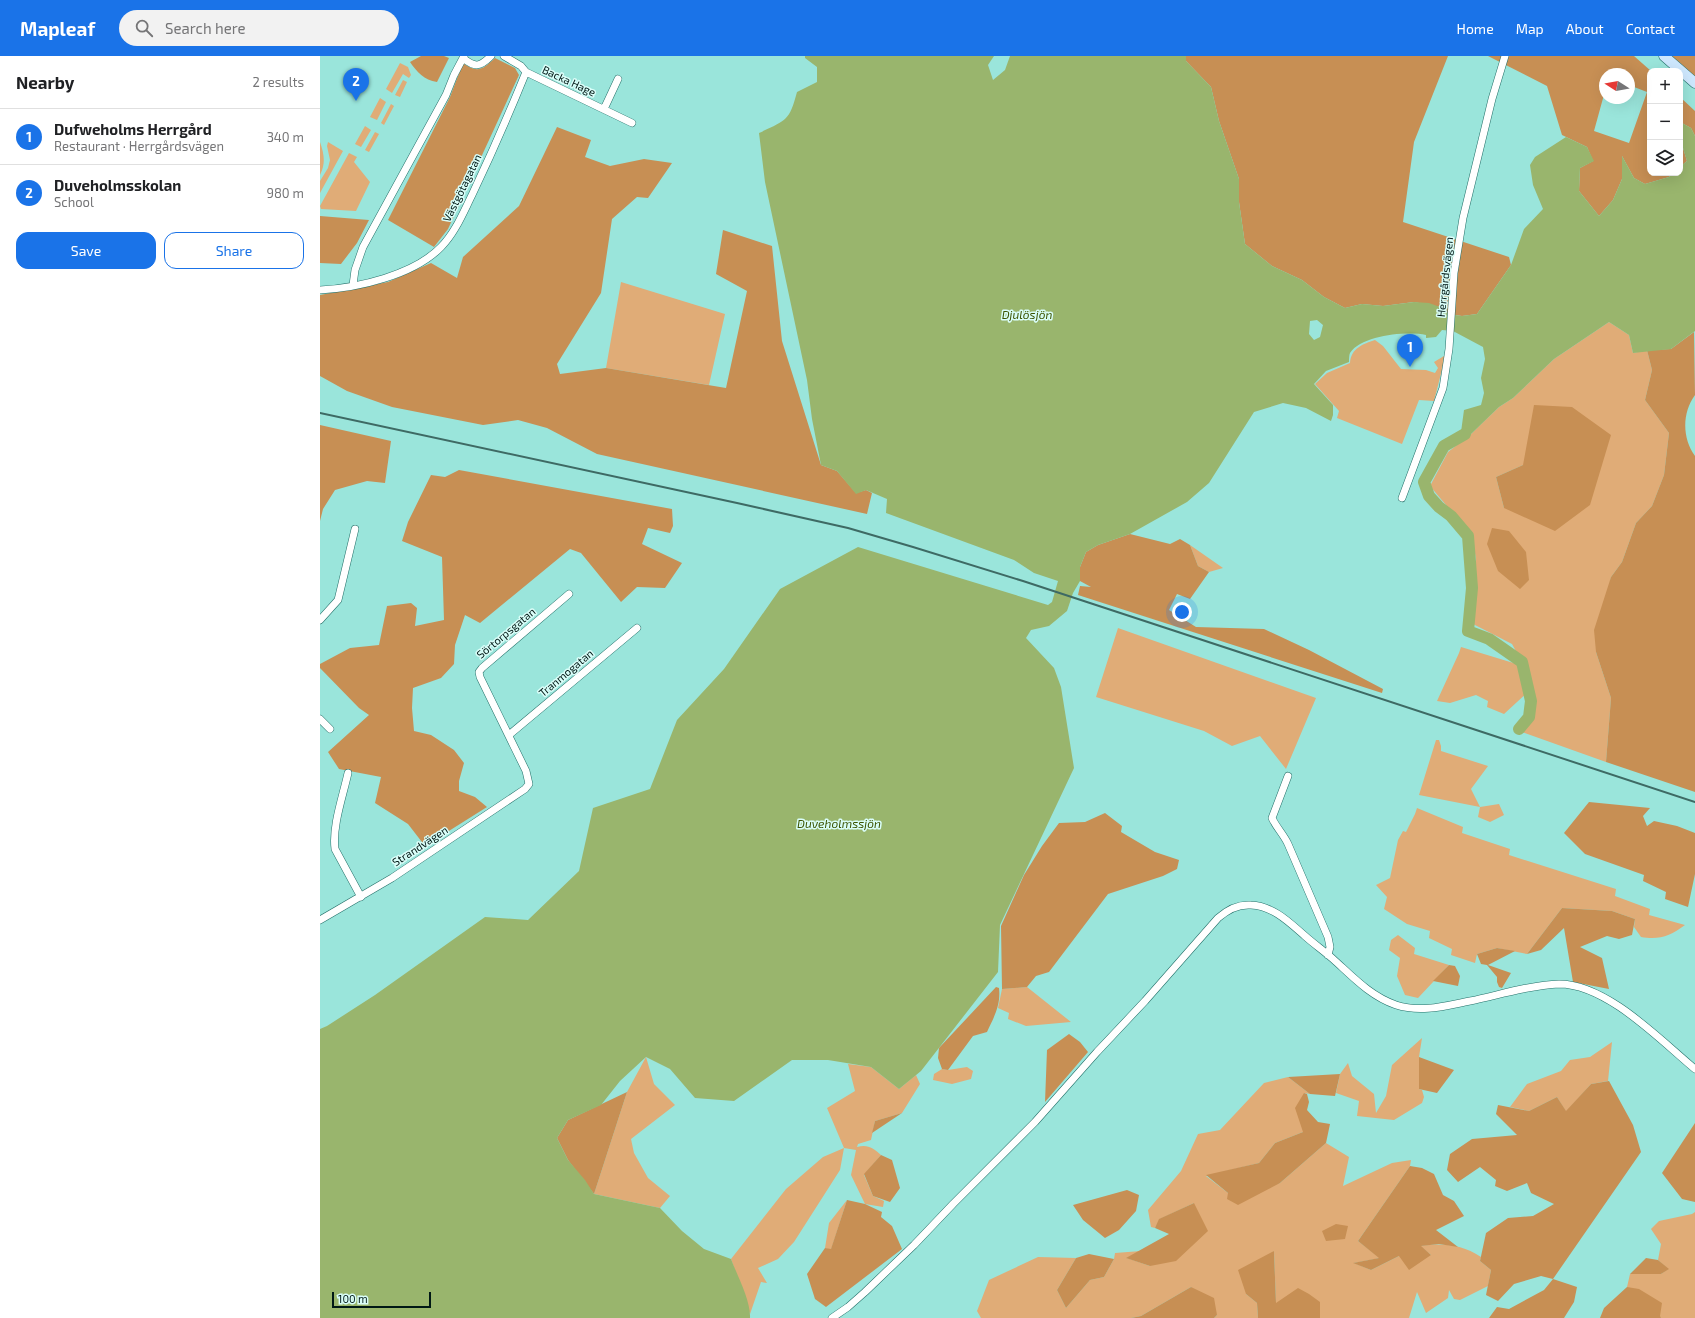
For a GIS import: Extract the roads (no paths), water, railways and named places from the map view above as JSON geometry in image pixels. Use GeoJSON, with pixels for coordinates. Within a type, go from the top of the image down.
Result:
{"type":"FeatureCollection","features":[{"type":"Feature","properties":{"kind":"main road"},"geometry":{"type":"LineString","coordinates":[[1664,56],[1695,83]]}},
{"type":"Feature","properties":{"kind":"street"},"geometry":{"type":"LineString","coordinates":[[353,285],[355,270],[363,247],[446,95],[463,57],[474,65],[478,65],[491,56]]}},
{"type":"Feature","properties":{"kind":"street"},"geometry":{"type":"LineString","coordinates":[[504,56],[521,66],[526,72]]}},
{"type":"Feature","properties":{"kind":"street","name":"Herrgårdsvägen"},"geometry":{"type":"LineString","coordinates":[[1402,498],[1443,388],[1450,332],[1455,266],[1463,218],[1492,99],[1505,56]]}},
{"type":"Feature","properties":{"kind":"street","name":"Backa Hage"},"geometry":{"type":"LineString","coordinates":[[526,72],[632,123]]}},
{"type":"Feature","properties":{"kind":"street","name":"Västgötagatan"},"geometry":{"type":"LineString","coordinates":[[320,290],[375,281],[408,269],[431,256],[442,247],[452,234],[468,201],[526,72]]}},
{"type":"Feature","properties":{"kind":"street","name":"Backa Hage"},"geometry":{"type":"LineString","coordinates":[[604,109],[618,79]]}},
{"type":"Feature","properties":{"kind":"street"},"geometry":{"type":"LineString","coordinates":[[320,620],[338,600],[355,529]]}},
{"type":"Feature","properties":{"kind":"street","name":"Sörtorpsgatan"},"geometry":{"type":"LineString","coordinates":[[529,784],[526,771],[480,677],[479,672],[569,594]]}},
{"type":"Feature","properties":{"kind":"street","name":"Tranmogatan"},"geometry":{"type":"LineString","coordinates":[[509,735],[637,628]]}},
{"type":"Feature","properties":{"kind":"street"},"geometry":{"type":"LineString","coordinates":[[320,719],[330,729]]}},
{"type":"Feature","properties":{"kind":"street"},"geometry":{"type":"LineString","coordinates":[[348,773],[334,843],[335,849],[362,897]]}},
{"type":"Feature","properties":{"kind":"street"},"geometry":{"type":"LineString","coordinates":[[1288,776],[1272,818],[1274,824],[1281,830],[1288,844],[1328,937],[1330,947],[1328,955]]}},
{"type":"Feature","properties":{"kind":"street","name":"Strandvägen"},"geometry":{"type":"LineString","coordinates":[[320,920],[362,897],[492,813],[521,792],[529,784]]}},
{"type":"Feature","properties":{"kind":"street"},"geometry":{"type":"LineString","coordinates":[[832,1318],[848,1307],[881,1277],[1035,1122],[1096,1052],[1150,996],[1202,934],[1226,912],[1242,905],[1252,905],[1275,912],[1328,955],[1343,970],[1370,991],[1388,1002],[1410,1009],[1420,1009],[1446,1006],[1547,985],[1574,986],[1602,996],[1634,1017],[1695,1069]]}},
{"type":"Feature","properties":{"kind":"water"},"geometry":{"type":"Polygon","coordinates":[[[805,56],[994,56],[988,65],[993,80],[1005,70],[1010,56],[1186,56],[1186,61],[1211,87],[1219,121],[1239,179],[1239,202],[1245,244],[1272,266],[1302,280],[1324,297],[1345,308],[1362,304],[1383,306],[1414,302],[1429,303],[1440,307],[1448,314],[1462,316],[1477,314],[1511,265],[1524,229],[1543,209],[1533,185],[1530,165],[1535,157],[1566,137],[1587,147],[1594,161],[1580,168],[1579,191],[1599,216],[1613,200],[1622,179],[1622,156],[1634,178],[1645,184],[1670,176],[1683,176],[1683,164],[1687,161],[1683,148],[1683,124],[1691,128],[1695,136],[1695,331],[1671,349],[1633,353],[1629,335],[1609,322],[1554,359],[1513,398],[1499,407],[1470,435],[1461,432],[1464,410],[1481,405],[1484,393],[1481,378],[1485,359],[1483,347],[1453,331],[1442,330],[1436,337],[1426,338],[1426,335],[1397,334],[1374,338],[1356,347],[1350,353],[1349,362],[1326,371],[1314,384],[1333,405],[1333,415],[1331,421],[1306,408],[1283,403],[1254,412],[1209,483],[1187,502],[1130,534],[1098,545],[1086,552],[1080,567],[1080,581],[1073,593],[1067,611],[1049,626],[1031,630],[1026,638],[1054,668],[1061,687],[1074,768],[1000,925],[998,972],[921,1071],[899,1089],[871,1067],[828,1060],[792,1060],[734,1101],[695,1098],[670,1069],[646,1057],[620,1081],[601,1105],[568,1120],[557,1138],[568,1160],[585,1180],[594,1194],[660,1208],[682,1231],[704,1249],[731,1259],[746,1296],[750,1311],[750,1318],[320,1318],[320,1029],[375,995],[485,917],[528,920],[579,871],[593,808],[650,789],[677,720],[724,669],[780,589],[858,547],[1048,605],[1052,602],[1058,581],[1034,573],[1014,560],[886,513],[887,499],[866,490],[856,494],[837,471],[821,465],[812,419],[807,380],[765,182],[759,133],[781,122],[789,115],[797,92],[817,82],[817,67],[805,58],[805,56]],[[1317,320],[1310,321],[1309,334],[1314,340],[1320,337],[1323,325],[1317,320]]]}},
{"type":"Feature","properties":{"kind":"waterway"},"geometry":{"type":"LineString","coordinates":[[1465,434],[1444,446],[1424,482],[1429,496],[1439,507],[1451,516],[1468,536],[1472,588],[1468,631],[1489,639],[1522,662],[1531,701],[1529,717],[1519,729]]}},
{"type":"Feature","properties":{"kind":"railway"},"geometry":{"type":"LineString","coordinates":[[320,413],[848,528],[1023,581],[1695,802]]}},
{"type":"Feature","properties":{"kind":"place","name":"Duveholmsskolan"},"geometry":{"type":"Point","coordinates":[356,101]}},
{"type":"Feature","properties":{"kind":"place","name":"Dufweholms Herrgård"},"geometry":{"type":"Point","coordinates":[1410,367]}},
{"type":"Feature","properties":{"kind":"water label","name":"Djulösjön"},"geometry":{"type":"Point","coordinates":[1027,315]}},
{"type":"Feature","properties":{"kind":"water label","name":"Duveholmssjön"},"geometry":{"type":"Point","coordinates":[839,824]}}]}
